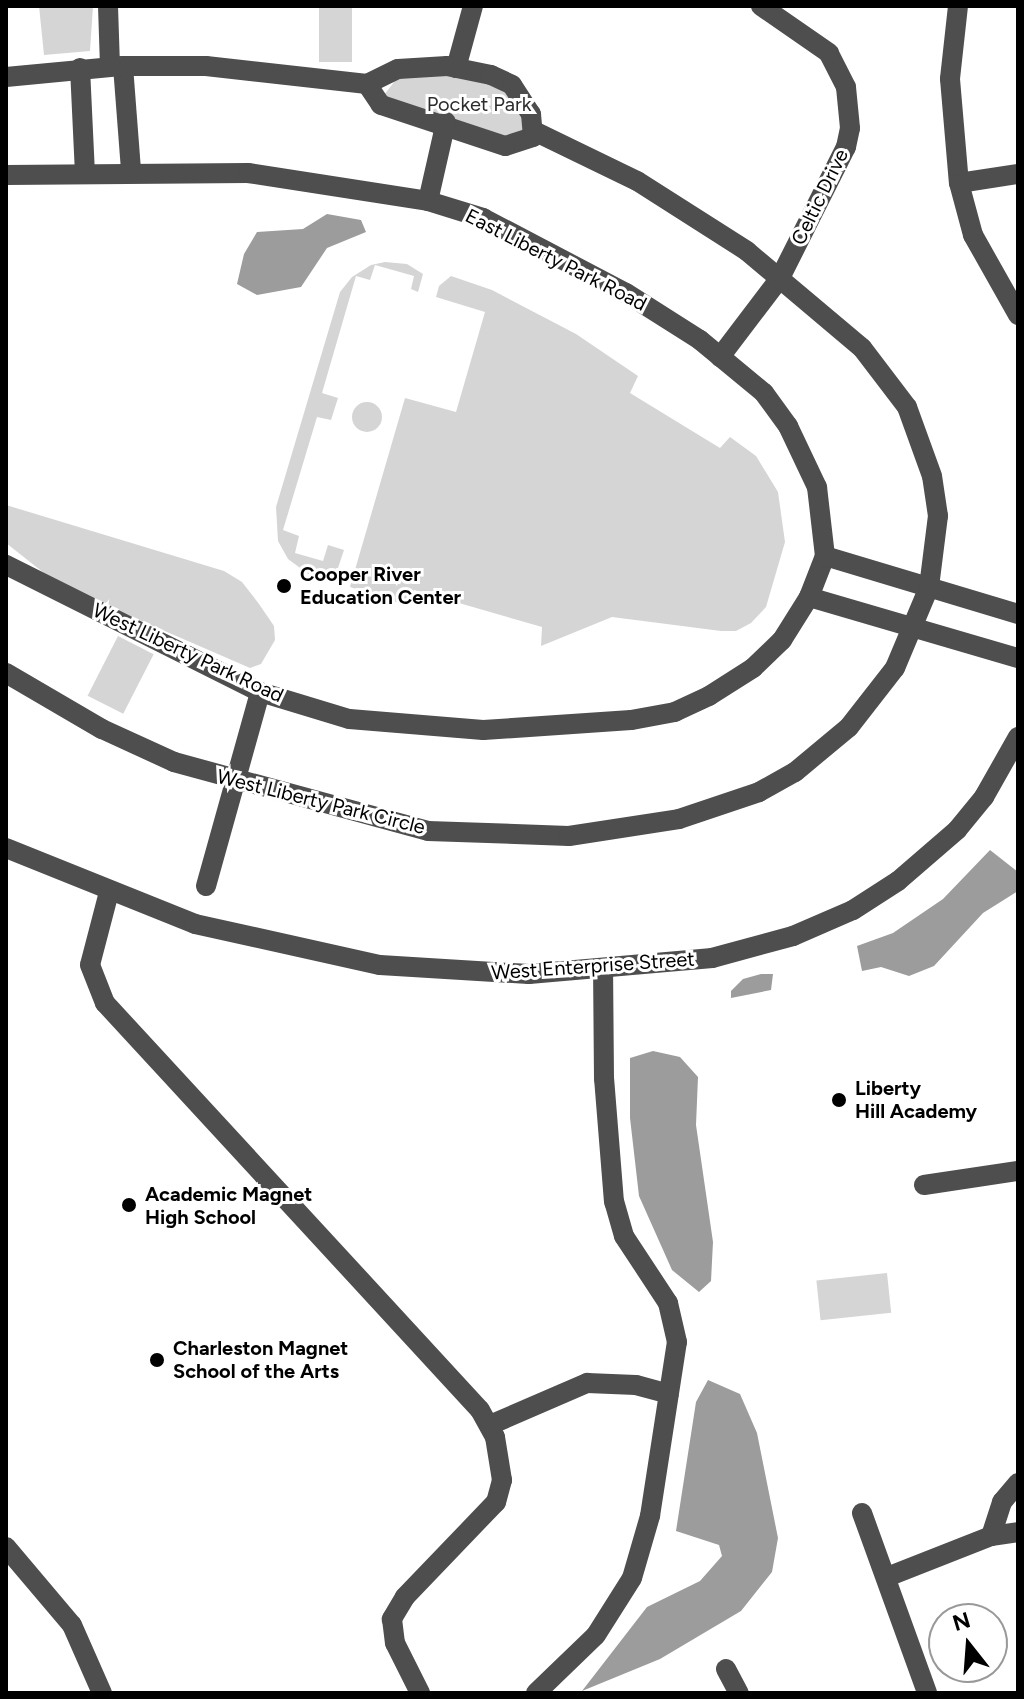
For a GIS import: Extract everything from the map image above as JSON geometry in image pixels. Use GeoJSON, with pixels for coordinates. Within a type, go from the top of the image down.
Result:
{"type":"FeatureCollection","features":[{"type":"Feature","properties":{"kind":"street"},"geometry":{"type":"LineString","coordinates":[[108,6],[131,171]]}},
{"type":"Feature","properties":{"kind":"street"},"geometry":{"type":"LineString","coordinates":[[456,68],[473,6]]}},
{"type":"Feature","properties":{"kind":"street","name":"Celtic Drive"},"geometry":{"type":"LineString","coordinates":[[720,357],[780,278],[846,147],[849,104],[829,53],[761,6]]}},
{"type":"Feature","properties":{"kind":"street"},"geometry":{"type":"LineString","coordinates":[[958,6],[950,79],[959,183],[973,235],[1018,315]]}},
{"type":"Feature","properties":{"kind":"street"},"geometry":{"type":"LineString","coordinates":[[6,77],[116,66],[206,66],[367,84],[398,69],[456,68],[512,85],[531,114],[534,131],[526,141],[505,146],[446,122],[381,105],[367,84]]}},
{"type":"Feature","properties":{"kind":"street"},"geometry":{"type":"LineString","coordinates":[[80,68],[85,173]]}},
{"type":"Feature","properties":{"kind":"street"},"geometry":{"type":"LineString","coordinates":[[428,201],[446,122]]}},
{"type":"Feature","properties":{"kind":"street","name":"West Liberty Park Circle"},"geometry":{"type":"LineString","coordinates":[[6,673],[140,749],[235,781],[428,831],[569,836],[679,819],[759,792],[827,749],[872,702],[914,627],[929,587],[938,516],[932,476],[907,407],[862,348],[780,278],[695,214],[534,131]]}},
{"type":"Feature","properties":{"kind":"street","name":"East Liberty Park Road"},"geometry":{"type":"LineString","coordinates":[[6,175],[131,171],[248,173],[428,201],[483,218],[626,293],[720,357],[764,393],[788,426],[817,487],[825,556],[809,597]]}},
{"type":"Feature","properties":{"kind":"street"},"geometry":{"type":"LineString","coordinates":[[959,183],[1018,174]]}},
{"type":"Feature","properties":{"kind":"street"},"geometry":{"type":"LineString","coordinates":[[825,556],[1018,614]]}},
{"type":"Feature","properties":{"kind":"street","name":"West Liberty Park Road"},"geometry":{"type":"LineString","coordinates":[[6,565],[260,692],[349,719],[483,730],[631,720],[675,712],[753,668],[782,640],[809,597]]}},
{"type":"Feature","properties":{"kind":"street"},"geometry":{"type":"LineString","coordinates":[[809,597],[1018,658]]}},
{"type":"Feature","properties":{"kind":"street"},"geometry":{"type":"LineString","coordinates":[[206,886],[260,692]]}},
{"type":"Feature","properties":{"kind":"street","name":"West Enterprise Street"},"geometry":{"type":"LineString","coordinates":[[6,848],[195,924],[380,965],[514,974],[712,958],[793,936],[853,910],[898,881],[957,830],[984,797],[1018,737]]}},
{"type":"Feature","properties":{"kind":"street"},"geometry":{"type":"LineString","coordinates":[[109,892],[90,965],[105,1003],[490,1425],[501,1458],[496,1502],[405,1597],[392,1619],[395,1643],[420,1693]]}},
{"type":"Feature","properties":{"kind":"street"},"geometry":{"type":"LineString","coordinates":[[536,1693],[596,1635],[632,1578],[650,1516],[677,1342],[675,1321],[668,1303],[624,1236],[614,1202],[604,1079],[603,969]]}},
{"type":"Feature","properties":{"kind":"street"},"geometry":{"type":"LineString","coordinates":[[924,1185],[1018,1171]]}},
{"type":"Feature","properties":{"kind":"street"},"geometry":{"type":"LineString","coordinates":[[490,1425],[587,1383],[636,1385],[669,1394]]}},
{"type":"Feature","properties":{"kind":"street"},"geometry":{"type":"LineString","coordinates":[[991,1536],[1002,1502],[1018,1483]]}},
{"type":"Feature","properties":{"kind":"street"},"geometry":{"type":"LineString","coordinates":[[862,1513],[927,1693]]}},
{"type":"Feature","properties":{"kind":"street"},"geometry":{"type":"LineString","coordinates":[[887,1577],[991,1536],[1018,1532]]}},
{"type":"Feature","properties":{"kind":"street"},"geometry":{"type":"LineString","coordinates":[[6,1547],[72,1625],[102,1693]]}},
{"type":"Feature","properties":{"kind":"street"},"geometry":{"type":"LineString","coordinates":[[726,1669],[739,1693]]}},
{"type":"Feature","properties":{"kind":"green space"},"geometry":{"type":"Polygon","coordinates":[[[39,6],[93,6],[90,51],[44,55],[39,6]]]}},
{"type":"Feature","properties":{"kind":"green space"},"geometry":{"type":"Polygon","coordinates":[[[319,6],[352,6],[352,62],[319,62],[319,6]]]}},
{"type":"Feature","properties":{"kind":"green space","name":"Pocket Park"},"geometry":{"type":"Polygon","coordinates":[[[433,71],[485,80],[512,97],[526,129],[512,141],[392,105],[384,95],[401,73],[433,71]]]}},
{"type":"Feature","properties":{"kind":"green space"},"geometry":{"type":"Polygon","coordinates":[[[385,262],[407,264],[423,274],[418,292],[411,289],[414,276],[375,265],[370,280],[356,276],[322,393],[338,398],[331,420],[317,417],[283,530],[299,536],[295,553],[323,561],[328,545],[344,550],[334,580],[311,576],[288,559],[278,541],[276,507],[340,292],[352,277],[371,265],[385,262]]]}},
{"type":"Feature","properties":{"kind":"green space"},"geometry":{"type":"Polygon","coordinates":[[[451,276],[492,290],[576,334],[638,376],[630,393],[720,448],[730,437],[756,456],[778,492],[785,542],[766,607],[751,623],[736,631],[721,631],[612,617],[541,646],[542,627],[414,590],[409,606],[350,587],[405,398],[456,412],[485,312],[436,297],[439,286],[451,276]]]}},
{"type":"Feature","properties":{"kind":"green space"},"geometry":{"type":"Polygon","coordinates":[[[367,402],[378,406],[382,417],[378,428],[367,432],[356,428],[352,417],[356,406],[367,402]]]}},
{"type":"Feature","properties":{"kind":"green space"},"geometry":{"type":"Polygon","coordinates":[[[6,505],[224,571],[242,582],[259,604],[274,626],[275,640],[261,664],[250,668],[98,602],[44,573],[6,543],[6,505]]]}},
{"type":"Feature","properties":{"kind":"green space"},"geometry":{"type":"Polygon","coordinates":[[[118,636],[154,654],[123,714],[88,696],[118,636]]]}},
{"type":"Feature","properties":{"kind":"green space"},"geometry":{"type":"Polygon","coordinates":[[[887,1273],[891,1313],[821,1320],[816,1280],[887,1273]]]}},
{"type":"Feature","properties":{"kind":"shaded area"},"geometry":{"type":"Polygon","coordinates":[[[327,214],[361,220],[366,232],[327,248],[301,287],[257,295],[237,284],[244,254],[257,232],[303,229],[327,214]]]}},
{"type":"Feature","properties":{"kind":"shaded area"},"geometry":{"type":"Polygon","coordinates":[[[990,850],[1018,872],[1018,891],[983,913],[934,966],[909,976],[881,967],[862,971],[857,946],[893,933],[943,899],[990,850]]]}},
{"type":"Feature","properties":{"kind":"shaded area"},"geometry":{"type":"Polygon","coordinates":[[[773,974],[771,990],[731,998],[731,991],[743,979],[773,974]]]}},
{"type":"Feature","properties":{"kind":"shaded area"},"geometry":{"type":"Polygon","coordinates":[[[653,1051],[680,1057],[698,1077],[696,1125],[713,1242],[711,1281],[699,1292],[672,1270],[639,1196],[630,1118],[630,1058],[653,1051]]]}},
{"type":"Feature","properties":{"kind":"shaded area"},"geometry":{"type":"Polygon","coordinates":[[[708,1380],[740,1394],[757,1433],[778,1538],[772,1572],[741,1611],[660,1659],[582,1691],[647,1607],[700,1581],[722,1556],[719,1545],[676,1531],[696,1402],[708,1380]]]}},
{"type":"Feature","properties":{"kind":"place","name":"Cooper River Education Center"},"geometry":{"type":"Point","coordinates":[284,586]}},
{"type":"Feature","properties":{"kind":"place","name":"Liberty Hill Academy"},"geometry":{"type":"Point","coordinates":[839,1100]}},
{"type":"Feature","properties":{"kind":"place","name":"Academic Magnet High School"},"geometry":{"type":"Point","coordinates":[129,1205]}},
{"type":"Feature","properties":{"kind":"place","name":"Charleston Magnet School of the Arts"},"geometry":{"type":"Point","coordinates":[157,1360]}}]}
